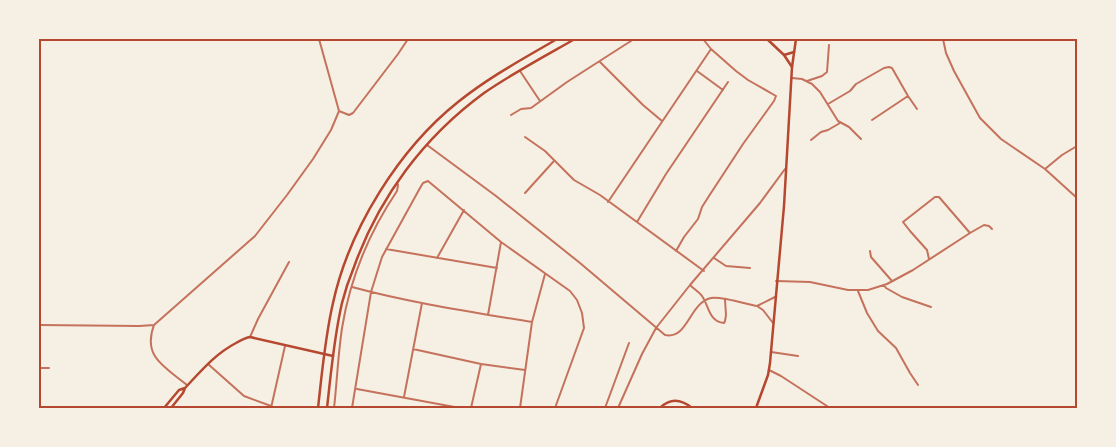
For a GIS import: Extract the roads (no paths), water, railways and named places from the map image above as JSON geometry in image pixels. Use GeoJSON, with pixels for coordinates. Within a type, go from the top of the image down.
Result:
{"type":"FeatureCollection","features":[{"type":"Feature","properties":{"kind":"main road"},"geometry":{"type":"LineString","coordinates":[[318,408],[332,304],[339,281],[349,253],[366,217],[390,176],[416,142],[456,103],[495,75],[557,39]]}},
{"type":"Feature","properties":{"kind":"main road"},"geometry":{"type":"LineString","coordinates":[[327,408],[333,356],[345,291],[371,225],[396,182],[427,145],[470,105],[491,89],[575,39]]}},
{"type":"Feature","properties":{"kind":"main road"},"geometry":{"type":"LineString","coordinates":[[767,39],[784,55],[792,67]]}},
{"type":"Feature","properties":{"kind":"main road"},"geometry":{"type":"LineString","coordinates":[[756,408],[769,370],[771,352],[783,214],[792,67],[796,39]]}},
{"type":"Feature","properties":{"kind":"main road"},"geometry":{"type":"LineString","coordinates":[[784,55],[794,52]]}},
{"type":"Feature","properties":{"kind":"main road"},"geometry":{"type":"LineString","coordinates":[[171,408],[184,393],[186,387],[216,354],[245,338],[250,337],[333,356]]}},
{"type":"Feature","properties":{"kind":"main road"},"geometry":{"type":"LineString","coordinates":[[164,408],[179,390],[186,387]]}},
{"type":"Feature","properties":{"kind":"main road"},"geometry":{"type":"LineString","coordinates":[[660,408],[674,400],[692,408]]}},
{"type":"Feature","properties":{"kind":"street"},"geometry":{"type":"LineString","coordinates":[[186,387],[154,355],[150,342],[154,325],[255,236],[313,159],[331,130],[339,111],[319,39]]}},
{"type":"Feature","properties":{"kind":"street"},"geometry":{"type":"LineString","coordinates":[[339,111],[349,115],[353,113],[408,39]]}},
{"type":"Feature","properties":{"kind":"street"},"geometry":{"type":"LineString","coordinates":[[511,115],[521,109],[531,108],[567,82],[634,39]]}},
{"type":"Feature","properties":{"kind":"street"},"geometry":{"type":"LineString","coordinates":[[676,251],[698,219],[702,207],[712,191],[776,96],[742,76],[711,49],[703,39]]}},
{"type":"Feature","properties":{"kind":"street"},"geometry":{"type":"LineString","coordinates":[[943,39],[946,53],[954,71],[980,118],[1001,139],[1045,169],[1077,198]]}},
{"type":"Feature","properties":{"kind":"street"},"geometry":{"type":"LineString","coordinates":[[807,81],[822,76],[827,72],[829,45]]}},
{"type":"Feature","properties":{"kind":"street"},"geometry":{"type":"LineString","coordinates":[[608,202],[711,49]]}},
{"type":"Feature","properties":{"kind":"street"},"geometry":{"type":"LineString","coordinates":[[599,62],[643,105],[662,120]]}},
{"type":"Feature","properties":{"kind":"street"},"geometry":{"type":"LineString","coordinates":[[828,104],[850,91],[856,84],[886,67],[891,67],[917,109]]}},
{"type":"Feature","properties":{"kind":"street"},"geometry":{"type":"LineString","coordinates":[[697,70],[723,90]]}},
{"type":"Feature","properties":{"kind":"street"},"geometry":{"type":"LineString","coordinates":[[520,71],[540,101]]}},
{"type":"Feature","properties":{"kind":"street"},"geometry":{"type":"LineString","coordinates":[[792,78],[807,81],[816,88],[840,123],[849,127],[861,139]]}},
{"type":"Feature","properties":{"kind":"street"},"geometry":{"type":"LineString","coordinates":[[636,222],[728,82]]}},
{"type":"Feature","properties":{"kind":"street"},"geometry":{"type":"LineString","coordinates":[[872,120],[908,96]]}},
{"type":"Feature","properties":{"kind":"street"},"geometry":{"type":"LineString","coordinates":[[810,140],[821,132],[840,123]]}},
{"type":"Feature","properties":{"kind":"street"},"geometry":{"type":"LineString","coordinates":[[525,136],[545,151],[574,180],[600,195],[704,271]]}},
{"type":"Feature","properties":{"kind":"street"},"geometry":{"type":"LineString","coordinates":[[427,145],[496,196],[580,263],[665,335],[677,334],[682,330],[693,312],[705,301],[714,298],[757,306],[763,310],[773,323]]}},
{"type":"Feature","properties":{"kind":"street"},"geometry":{"type":"LineString","coordinates":[[1045,169],[1077,146]]}},
{"type":"Feature","properties":{"kind":"street"},"geometry":{"type":"LineString","coordinates":[[525,193],[554,161]]}},
{"type":"Feature","properties":{"kind":"street"},"geometry":{"type":"LineString","coordinates":[[618,408],[656,328],[760,203],[785,169]]}},
{"type":"Feature","properties":{"kind":"street"},"geometry":{"type":"LineString","coordinates":[[352,408],[371,292],[382,257],[420,188],[428,181],[501,242],[570,292],[576,300],[582,313],[584,328],[555,408]]}},
{"type":"Feature","properties":{"kind":"street"},"geometry":{"type":"LineString","coordinates":[[334,408],[342,327],[352,287],[373,231],[397,190],[398,185],[396,182]]}},
{"type":"Feature","properties":{"kind":"street"},"geometry":{"type":"LineString","coordinates":[[929,259],[927,250],[903,222],[935,197],[939,197],[970,233]]}},
{"type":"Feature","properties":{"kind":"street"},"geometry":{"type":"LineString","coordinates":[[437,258],[464,210]]}},
{"type":"Feature","properties":{"kind":"street"},"geometry":{"type":"LineString","coordinates":[[776,281],[810,282],[848,290],[868,290],[884,285],[918,268],[929,259],[984,225],[992,229]]}},
{"type":"Feature","properties":{"kind":"street"},"geometry":{"type":"LineString","coordinates":[[488,314],[501,242]]}},
{"type":"Feature","properties":{"kind":"street"},"geometry":{"type":"LineString","coordinates":[[386,248],[497,268]]}},
{"type":"Feature","properties":{"kind":"street"},"geometry":{"type":"LineString","coordinates":[[870,251],[871,256],[892,281]]}},
{"type":"Feature","properties":{"kind":"street"},"geometry":{"type":"LineString","coordinates":[[714,258],[726,266],[750,268]]}},
{"type":"Feature","properties":{"kind":"street"},"geometry":{"type":"LineString","coordinates":[[250,337],[289,262]]}},
{"type":"Feature","properties":{"kind":"street"},"geometry":{"type":"LineString","coordinates":[[520,408],[532,322],[545,274]]}},
{"type":"Feature","properties":{"kind":"street"},"geometry":{"type":"LineString","coordinates":[[690,285],[700,293],[712,316],[722,323],[726,319],[725,300]]}},
{"type":"Feature","properties":{"kind":"street"},"geometry":{"type":"LineString","coordinates":[[884,285],[902,297],[932,307]]}},
{"type":"Feature","properties":{"kind":"street"},"geometry":{"type":"LineString","coordinates":[[352,287],[422,303],[532,322]]}},
{"type":"Feature","properties":{"kind":"street"},"geometry":{"type":"LineString","coordinates":[[858,291],[867,313],[878,331],[896,348],[918,385]]}},
{"type":"Feature","properties":{"kind":"street"},"geometry":{"type":"LineString","coordinates":[[757,306],[775,297]]}},
{"type":"Feature","properties":{"kind":"street"},"geometry":{"type":"LineString","coordinates":[[404,398],[422,303]]}},
{"type":"Feature","properties":{"kind":"street"},"geometry":{"type":"LineString","coordinates":[[39,325],[154,325]]}},
{"type":"Feature","properties":{"kind":"street"},"geometry":{"type":"LineString","coordinates":[[605,408],[629,343]]}},
{"type":"Feature","properties":{"kind":"street"},"geometry":{"type":"LineString","coordinates":[[207,363],[244,396],[271,407],[284,346]]}},
{"type":"Feature","properties":{"kind":"street"},"geometry":{"type":"LineString","coordinates":[[414,349],[481,364],[525,370]]}},
{"type":"Feature","properties":{"kind":"street"},"geometry":{"type":"LineString","coordinates":[[771,352],[798,356]]}},
{"type":"Feature","properties":{"kind":"street"},"geometry":{"type":"LineString","coordinates":[[471,408],[481,364]]}},
{"type":"Feature","properties":{"kind":"street"},"geometry":{"type":"LineString","coordinates":[[39,368],[49,368]]}},
{"type":"Feature","properties":{"kind":"street"},"geometry":{"type":"LineString","coordinates":[[769,370],[830,408]]}},
{"type":"Feature","properties":{"kind":"street"},"geometry":{"type":"LineString","coordinates":[[356,388],[460,408]]}}]}
